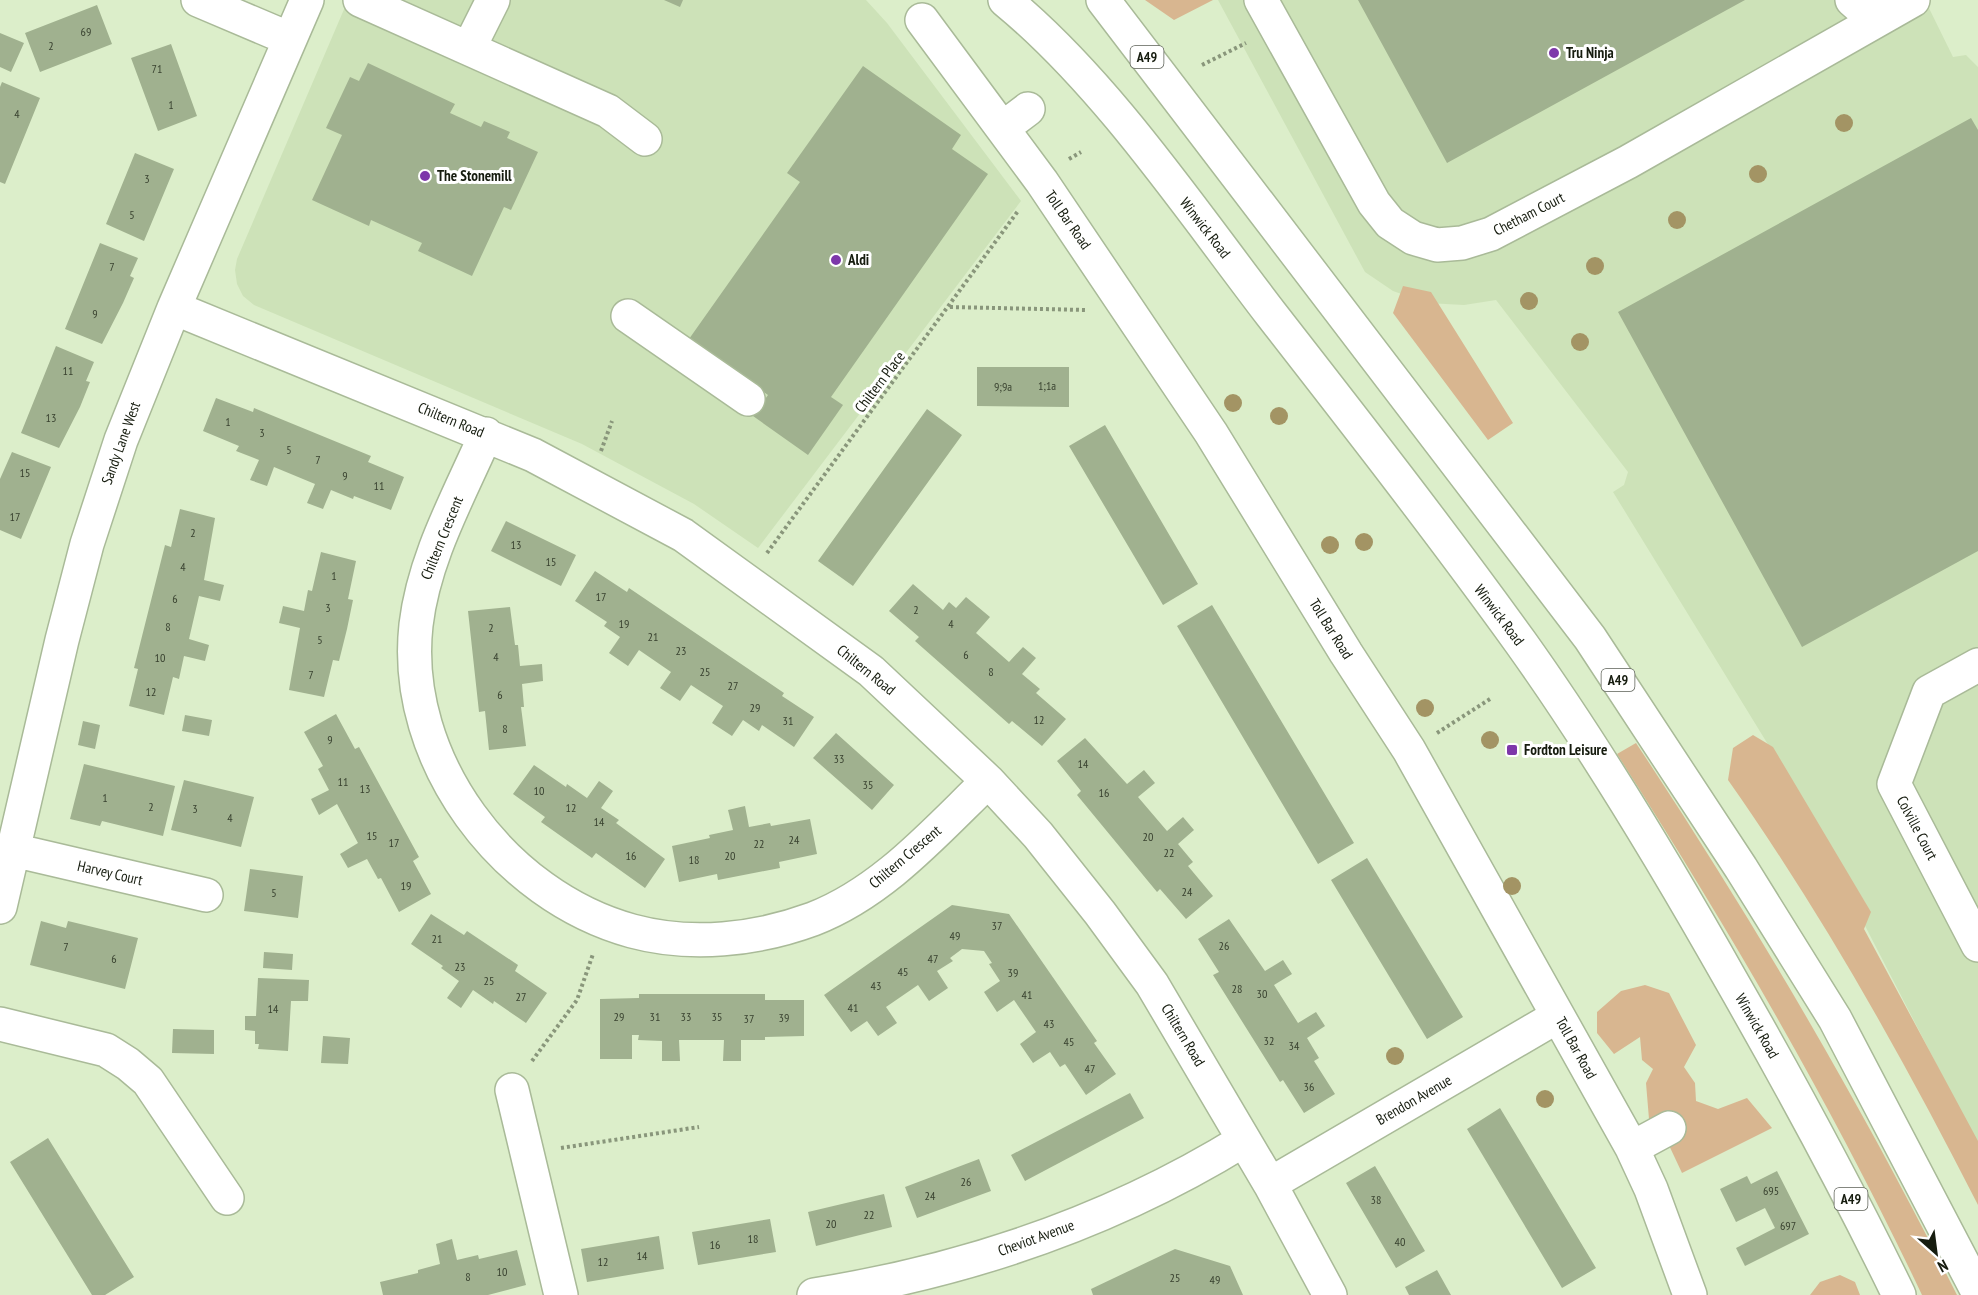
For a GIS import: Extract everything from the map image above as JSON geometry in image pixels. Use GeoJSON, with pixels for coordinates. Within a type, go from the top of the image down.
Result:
{"type":"FeatureCollection","features":[{"type":"Feature","properties":{"kind":"main road"},"geometry":{"type":"LineString","coordinates":[[198,0],[290,39]]}},
{"type":"Feature","properties":{"kind":"main road","name":"Sandy Lane West"},"geometry":{"type":"LineString","coordinates":[[0,907],[62,640],[87,544],[121,440],[174,308],[307,0]]}},
{"type":"Feature","properties":{"kind":"main road"},"geometry":{"type":"LineString","coordinates":[[360,0],[608,111],[645,139]]}},
{"type":"Feature","properties":{"kind":"main road"},"geometry":{"type":"LineString","coordinates":[[469,48],[493,0]]}},
{"type":"Feature","properties":{"kind":"main road","name":"Winwick Road"},"geometry":{"type":"LineString","coordinates":[[1005,0],[1071,63],[1123,122],[1323,381],[1521,644],[1641,825],[1700,925],[1801,1103],[1899,1295]]}},
{"type":"Feature","properties":{"kind":"main road","name":"A49"},"geometry":{"type":"LineString","coordinates":[[1103,0],[1596,647],[1741,868],[1834,1019],[1978,1292]]}},
{"type":"Feature","properties":{"kind":"main road","name":"Chetham Court"},"geometry":{"type":"LineString","coordinates":[[1852,0],[1860,7],[1899,8]]}},
{"type":"Feature","properties":{"kind":"main road","name":"Chetham Court"},"geometry":{"type":"LineString","coordinates":[[1269,14],[1374,203],[1390,223],[1413,238],[1437,245],[1462,243],[1491,234],[1628,162],[1899,8]]}},
{"type":"Feature","properties":{"kind":"main road","name":"Toll Bar Road"},"geometry":{"type":"LineString","coordinates":[[922,20],[1016,118],[1130,310],[1211,432],[1346,653],[1409,750],[1632,1148],[1651,1189],[1690,1295]]}},
{"type":"Feature","properties":{"kind":"main road","name":"Chiltern Road"},"geometry":{"type":"LineString","coordinates":[[174,308],[533,455],[683,535],[871,672],[988,781],[1038,835],[1152,984],[1270,1184],[1330,1295]]}},
{"type":"Feature","properties":{"kind":"main road"},"geometry":{"type":"LineString","coordinates":[[628,316],[748,399]]}},
{"type":"Feature","properties":{"kind":"main road","name":"Chiltern Crescent"},"geometry":{"type":"LineString","coordinates":[[486,434],[432,555],[422,590],[416,627],[415,661],[425,720],[434,748],[462,805],[501,852],[559,900],[605,922],[633,931],[702,940],[760,934],[814,918],[842,905],[895,870],[988,781]]}},
{"type":"Feature","properties":{"kind":"main road","name":"Colville Court"},"geometry":{"type":"LineString","coordinates":[[1978,665],[1929,692],[1894,784],[1978,945]]}},
{"type":"Feature","properties":{"kind":"main road","name":"Harvey Court"},"geometry":{"type":"LineString","coordinates":[[14,850],[206,896]]}},
{"type":"Feature","properties":{"kind":"main road","name":"Brendon Avenue"},"geometry":{"type":"LineString","coordinates":[[1270,1184],[1558,1016]]}},
{"type":"Feature","properties":{"kind":"main road"},"geometry":{"type":"LineString","coordinates":[[0,1024],[106,1050],[128,1064],[148,1081],[227,1198]]}},
{"type":"Feature","properties":{"kind":"main road"},"geometry":{"type":"LineString","coordinates":[[512,1090],[561,1295]]}},
{"type":"Feature","properties":{"kind":"main road"},"geometry":{"type":"LineString","coordinates":[[1632,1148],[1669,1128]]}},
{"type":"Feature","properties":{"kind":"main road","name":"Cheviot Avenue"},"geometry":{"type":"LineString","coordinates":[[823,1294],[964,1264],[1063,1230],[1163,1187],[1244,1140]]}},
{"type":"Feature","properties":{"kind":"path"},"geometry":{"type":"LineString","coordinates":[[1202,65],[1269,14]]}},
{"type":"Feature","properties":{"kind":"path","name":"Chiltern Place"},"geometry":{"type":"LineString","coordinates":[[747,580],[1023,205]]}},
{"type":"Feature","properties":{"kind":"path"},"geometry":{"type":"LineString","coordinates":[[950,307],[1130,310]]}},
{"type":"Feature","properties":{"kind":"path"},"geometry":{"type":"LineString","coordinates":[[598,459],[612,421]]}},
{"type":"Feature","properties":{"kind":"path"},"geometry":{"type":"LineString","coordinates":[[1409,750],[1490,699]]}},
{"type":"Feature","properties":{"kind":"path"},"geometry":{"type":"LineString","coordinates":[[512,1090],[577,1000],[605,922]]}},
{"type":"Feature","properties":{"kind":"path"},"geometry":{"type":"LineString","coordinates":[[527,1153],[699,1126]]}},
{"type":"Feature","properties":{"kind":"shaded area"},"geometry":{"type":"Polygon","coordinates":[[[348,0],[866,0],[887,23],[1021,201],[758,548],[694,504],[582,444],[254,305],[243,296],[237,284],[235,270],[237,259],[348,0]]]}},
{"type":"Feature","properties":{"kind":"shaded area"},"geometry":{"type":"Polygon","coordinates":[[[1145,0],[1213,0],[1174,20],[1145,0]]]}},
{"type":"Feature","properties":{"kind":"shaded area"},"geometry":{"type":"Polygon","coordinates":[[[1218,0],[1925,0],[1953,57],[1966,55],[1978,67],[1978,1145],[1860,916],[1866,904],[1613,492],[1624,485],[1628,472],[1496,300],[1464,305],[1427,303],[1393,291],[1365,272],[1218,0]]]}},
{"type":"Feature","properties":{"kind":"shaded area"},"geometry":{"type":"Polygon","coordinates":[[[1403,286],[1431,292],[1513,423],[1488,440],[1393,313],[1403,286]]]}},
{"type":"Feature","properties":{"kind":"shaded area"},"geometry":{"type":"Polygon","coordinates":[[[1753,735],[1773,747],[1871,912],[1864,929],[1978,1141],[1978,1205],[1861,988],[1797,883],[1728,780],[1733,748],[1753,735]]]}},
{"type":"Feature","properties":{"kind":"shaded area"},"geometry":{"type":"Polygon","coordinates":[[[1636,743],[1722,877],[1805,1014],[1883,1153],[1957,1295],[1922,1295],[1816,1087],[1699,886],[1617,754],[1636,743]]]}},
{"type":"Feature","properties":{"kind":"shaded area"},"geometry":{"type":"Polygon","coordinates":[[[1645,985],[1669,993],[1696,1045],[1684,1067],[1695,1083],[1696,1101],[1718,1109],[1747,1098],[1772,1128],[1682,1173],[1667,1141],[1676,1127],[1649,1119],[1646,1083],[1653,1069],[1642,1060],[1640,1037],[1614,1054],[1597,1033],[1597,1012],[1621,991],[1645,985]]]}},
{"type":"Feature","properties":{"kind":"shaded area"},"geometry":{"type":"Polygon","coordinates":[[[1840,1275],[1855,1282],[1860,1295],[1810,1295],[1820,1282],[1840,1275]]]}},
{"type":"Feature","properties":{"kind":"building"},"geometry":{"type":"Polygon","coordinates":[[[664,0],[683,0],[680,7],[664,0]]]}},
{"type":"Feature","properties":{"kind":"building"},"geometry":{"type":"Polygon","coordinates":[[[1358,0],[1745,0],[1447,163],[1358,0]]]}},
{"type":"Feature","properties":{"kind":"building"},"geometry":{"type":"Polygon","coordinates":[[[97,5],[112,44],[40,72],[25,33],[97,5]]]}},
{"type":"Feature","properties":{"kind":"building"},"geometry":{"type":"Polygon","coordinates":[[[0,33],[24,43],[11,72],[0,67],[0,33]]]}},
{"type":"Feature","properties":{"kind":"building"},"geometry":{"type":"Polygon","coordinates":[[[171,44],[197,116],[158,131],[131,58],[171,44]]]}},
{"type":"Feature","properties":{"kind":"building","name":"The Stonemill"},"geometry":{"type":"Polygon","coordinates":[[[368,63],[455,104],[450,113],[481,127],[484,121],[510,132],[507,138],[538,152],[511,210],[504,207],[472,276],[418,251],[422,243],[371,220],[369,226],[312,200],[342,135],[326,128],[350,77],[359,81],[368,63]]]}},
{"type":"Feature","properties":{"kind":"building","name":"Aldi"},"geometry":{"type":"Polygon","coordinates":[[[863,66],[961,135],[952,149],[988,174],[831,397],[843,405],[808,455],[753,416],[768,395],[689,339],[800,182],[787,173],[863,66]]]}},
{"type":"Feature","properties":{"kind":"building"},"geometry":{"type":"Polygon","coordinates":[[[2,82],[40,98],[5,184],[0,182],[0,87],[2,82]]]}},
{"type":"Feature","properties":{"kind":"building"},"geometry":{"type":"Polygon","coordinates":[[[1971,118],[1978,130],[1978,551],[1802,647],[1618,312],[1971,118]]]}},
{"type":"Feature","properties":{"kind":"building"},"geometry":{"type":"Polygon","coordinates":[[[135,153],[174,169],[144,241],[106,224],[135,153]]]}},
{"type":"Feature","properties":{"kind":"building"},"geometry":{"type":"Polygon","coordinates":[[[100,243],[138,258],[130,276],[134,278],[102,344],[65,329],[100,243]]]}},
{"type":"Feature","properties":{"kind":"building"},"geometry":{"type":"Polygon","coordinates":[[[56,346],[94,362],[86,381],[90,382],[80,407],[59,448],[21,433],[56,346]]]}},
{"type":"Feature","properties":{"kind":"building"},"geometry":{"type":"Polygon","coordinates":[[[977,367],[1069,367],[1069,407],[977,406],[977,367]]]}},
{"type":"Feature","properties":{"kind":"building"},"geometry":{"type":"Polygon","coordinates":[[[216,398],[253,412],[254,408],[371,456],[368,462],[404,477],[391,510],[331,490],[323,509],[307,503],[315,484],[274,467],[267,486],[250,480],[259,460],[236,451],[239,446],[203,431],[216,398]]]}},
{"type":"Feature","properties":{"kind":"building"},"geometry":{"type":"Polygon","coordinates":[[[927,409],[962,435],[853,586],[818,561],[927,409]]]}},
{"type":"Feature","properties":{"kind":"building"},"geometry":{"type":"Polygon","coordinates":[[[1105,425],[1198,584],[1163,605],[1069,446],[1105,425]]]}},
{"type":"Feature","properties":{"kind":"building"},"geometry":{"type":"Polygon","coordinates":[[[12,452],[51,467],[21,539],[0,530],[0,479],[12,452]]]}},
{"type":"Feature","properties":{"kind":"building"},"geometry":{"type":"Polygon","coordinates":[[[180,509],[215,518],[204,580],[224,585],[220,601],[199,596],[189,639],[209,645],[205,661],[184,656],[179,679],[173,677],[164,715],[129,706],[138,669],[134,668],[165,545],[171,547],[180,509]]]}},
{"type":"Feature","properties":{"kind":"building"},"geometry":{"type":"Polygon","coordinates":[[[506,521],[576,555],[561,586],[491,551],[506,521]]]}},
{"type":"Feature","properties":{"kind":"building"},"geometry":{"type":"Polygon","coordinates":[[[321,552],[356,561],[348,599],[353,600],[347,629],[339,661],[333,660],[324,697],[289,690],[300,628],[279,623],[283,606],[304,611],[308,590],[312,591],[321,552]]]}},
{"type":"Feature","properties":{"kind":"building"},"geometry":{"type":"Polygon","coordinates":[[[595,571],[627,592],[629,588],[784,693],[782,696],[814,717],[794,747],[762,725],[759,731],[743,720],[732,736],[712,723],[723,706],[691,685],[680,701],[660,688],[671,672],[639,650],[628,666],[609,653],[620,637],[604,626],[607,622],[575,601],[595,571]]]}},
{"type":"Feature","properties":{"kind":"building"},"geometry":{"type":"Polygon","coordinates":[[[913,584],[943,610],[949,602],[956,608],[966,597],[990,617],[976,633],[1009,662],[1023,647],[1036,658],[1022,674],[1040,689],[1036,693],[1066,719],[1042,746],[1012,721],[1009,724],[915,641],[919,637],[889,611],[913,584]]]}},
{"type":"Feature","properties":{"kind":"building"},"geometry":{"type":"Polygon","coordinates":[[[1212,605],[1354,843],[1318,864],[1177,626],[1212,605]]]}},
{"type":"Feature","properties":{"kind":"building"},"geometry":{"type":"Polygon","coordinates":[[[510,607],[520,666],[542,664],[543,681],[522,684],[524,707],[521,707],[526,746],[489,750],[485,711],[479,712],[468,611],[510,607]]]}},
{"type":"Feature","properties":{"kind":"building"},"geometry":{"type":"Polygon","coordinates":[[[336,714],[355,749],[359,747],[419,857],[413,861],[431,894],[399,912],[381,878],[378,879],[367,859],[348,868],[340,854],[358,843],[337,804],[319,815],[311,799],[329,790],[318,769],[323,766],[304,732],[336,714]]]}},
{"type":"Feature","properties":{"kind":"building"},"geometry":{"type":"Polygon","coordinates":[[[185,715],[212,720],[209,736],[182,731],[185,715]]]}},
{"type":"Feature","properties":{"kind":"building"},"geometry":{"type":"Polygon","coordinates":[[[83,721],[100,725],[95,749],[78,745],[83,721]]]}},
{"type":"Feature","properties":{"kind":"building"},"geometry":{"type":"Polygon","coordinates":[[[836,733],[894,785],[872,810],[813,758],[836,733]]]}},
{"type":"Feature","properties":{"kind":"building"},"geometry":{"type":"Polygon","coordinates":[[[1085,738],[1127,784],[1144,770],[1155,783],[1138,797],[1167,831],[1183,817],[1194,830],[1178,844],[1193,862],[1188,866],[1213,896],[1186,919],[1160,889],[1157,892],[1077,795],[1081,791],[1057,761],[1085,738]]]}},
{"type":"Feature","properties":{"kind":"building"},"geometry":{"type":"Polygon","coordinates":[[[84,764],[175,786],[163,836],[102,821],[100,826],[70,819],[84,764]]]}},
{"type":"Feature","properties":{"kind":"building"},"geometry":{"type":"Polygon","coordinates":[[[534,765],[587,798],[599,781],[613,791],[601,808],[619,820],[616,823],[665,859],[645,888],[596,853],[592,858],[541,822],[545,817],[513,794],[534,765]]]}},
{"type":"Feature","properties":{"kind":"building"},"geometry":{"type":"Polygon","coordinates":[[[184,780],[254,797],[241,847],[171,830],[184,780]]]}},
{"type":"Feature","properties":{"kind":"building"},"geometry":{"type":"Polygon","coordinates":[[[745,806],[749,827],[770,823],[771,826],[810,819],[817,854],[779,862],[780,868],[718,880],[717,874],[679,882],[672,846],[710,838],[709,835],[733,830],[728,810],[745,806]]]}},
{"type":"Feature","properties":{"kind":"building"},"geometry":{"type":"Polygon","coordinates":[[[1367,858],[1463,1017],[1427,1039],[1331,880],[1367,858]]]}},
{"type":"Feature","properties":{"kind":"building"},"geometry":{"type":"Polygon","coordinates":[[[250,869],[303,876],[298,918],[244,911],[250,869]]]}},
{"type":"Feature","properties":{"kind":"building"},"geometry":{"type":"Polygon","coordinates":[[[952,905],[1009,914],[1097,1041],[1094,1043],[1116,1074],[1086,1095],[1065,1064],[1060,1067],[1050,1052],[1033,1063],[1020,1044],[1036,1032],[1014,1000],[997,1012],[984,992],[1000,981],[984,951],[962,949],[950,958],[953,961],[937,971],[948,988],[929,1001],[918,985],[886,1007],[897,1023],[878,1036],[867,1021],[851,1032],[824,995],[952,905]]]}},
{"type":"Feature","properties":{"kind":"building"},"geometry":{"type":"Polygon","coordinates":[[[431,914],[464,935],[467,931],[518,965],[515,971],[547,993],[526,1023],[473,990],[461,1008],[447,998],[459,981],[441,968],[443,966],[411,944],[431,914]]]}},
{"type":"Feature","properties":{"kind":"building"},"geometry":{"type":"Polygon","coordinates":[[[1229,919],[1265,971],[1283,960],[1292,974],[1274,985],[1298,1023],[1316,1012],[1325,1026],[1307,1038],[1319,1058],[1314,1061],[1335,1094],[1304,1113],[1283,1080],[1280,1082],[1213,975],[1219,972],[1198,939],[1229,919]]]}},
{"type":"Feature","properties":{"kind":"building"},"geometry":{"type":"Polygon","coordinates":[[[41,921],[66,928],[68,921],[138,938],[125,989],[30,965],[41,921]]]}},
{"type":"Feature","properties":{"kind":"building"},"geometry":{"type":"Polygon","coordinates":[[[264,952],[293,954],[292,970],[263,968],[264,952]]]}},
{"type":"Feature","properties":{"kind":"building"},"geometry":{"type":"Polygon","coordinates":[[[258,978],[309,980],[308,1001],[291,1001],[288,1051],[258,1049],[259,1044],[255,1044],[255,1031],[245,1030],[245,1016],[256,1016],[258,978]]]}},
{"type":"Feature","properties":{"kind":"building"},"geometry":{"type":"Polygon","coordinates":[[[639,994],[765,994],[765,1000],[804,1000],[804,1036],[741,1040],[741,1061],[723,1061],[724,1040],[679,1040],[680,1061],[662,1061],[662,1041],[638,1040],[639,1035],[632,1035],[632,1059],[600,1059],[600,999],[639,998],[639,994]]]}},
{"type":"Feature","properties":{"kind":"building"},"geometry":{"type":"Polygon","coordinates":[[[173,1029],[214,1030],[214,1054],[172,1053],[173,1029]]]}},
{"type":"Feature","properties":{"kind":"building"},"geometry":{"type":"Polygon","coordinates":[[[323,1036],[350,1038],[348,1064],[321,1063],[323,1036]]]}},
{"type":"Feature","properties":{"kind":"building"},"geometry":{"type":"Polygon","coordinates":[[[1130,1093],[1144,1118],[1025,1181],[1011,1155],[1130,1093]]]}},
{"type":"Feature","properties":{"kind":"building"},"geometry":{"type":"Polygon","coordinates":[[[1500,1108],[1596,1268],[1562,1288],[1467,1129],[1500,1108]]]}},
{"type":"Feature","properties":{"kind":"building"},"geometry":{"type":"Polygon","coordinates":[[[48,1138],[134,1277],[105,1295],[92,1295],[10,1162],[48,1138]]]}},
{"type":"Feature","properties":{"kind":"building"},"geometry":{"type":"Polygon","coordinates":[[[979,1159],[991,1191],[917,1218],[905,1187],[979,1159]]]}},
{"type":"Feature","properties":{"kind":"building"},"geometry":{"type":"Polygon","coordinates":[[[1375,1166],[1425,1251],[1396,1268],[1346,1183],[1375,1166]]]}},
{"type":"Feature","properties":{"kind":"building"},"geometry":{"type":"Polygon","coordinates":[[[1777,1171],[1809,1234],[1745,1266],[1736,1248],[1775,1228],[1765,1208],[1736,1222],[1720,1189],[1747,1176],[1751,1184],[1777,1171]]]}},
{"type":"Feature","properties":{"kind":"building"},"geometry":{"type":"Polygon","coordinates":[[[884,1194],[892,1227],[816,1246],[808,1212],[884,1194]]]}},
{"type":"Feature","properties":{"kind":"building"},"geometry":{"type":"Polygon","coordinates":[[[770,1219],[776,1252],[698,1265],[692,1232],[770,1219]]]}},
{"type":"Feature","properties":{"kind":"building"},"geometry":{"type":"Polygon","coordinates":[[[659,1236],[664,1269],[587,1282],[581,1249],[659,1236]]]}},
{"type":"Feature","properties":{"kind":"building"},"geometry":{"type":"Polygon","coordinates":[[[452,1239],[457,1260],[478,1255],[479,1259],[517,1250],[526,1285],[488,1295],[383,1295],[380,1282],[418,1273],[418,1270],[440,1264],[436,1244],[452,1239]]]}},
{"type":"Feature","properties":{"kind":"building"},"geometry":{"type":"Polygon","coordinates":[[[1175,1249],[1230,1266],[1243,1295],[1093,1295],[1091,1289],[1175,1249]]]}},
{"type":"Feature","properties":{"kind":"building"},"geometry":{"type":"Polygon","coordinates":[[[1437,1270],[1451,1295],[1409,1295],[1405,1287],[1437,1270]]]}},
{"type":"Feature","properties":{"kind":"place","name":"Tru Ninja"},"geometry":{"type":"Point","coordinates":[1554,53]}},
{"type":"Feature","properties":{"kind":"place","name":"The Stonemill"},"geometry":{"type":"Point","coordinates":[425,176]}},
{"type":"Feature","properties":{"kind":"place","name":"Aldi"},"geometry":{"type":"Point","coordinates":[836,260]}},
{"type":"Feature","properties":{"kind":"place","name":"Fordton Leisure"},"geometry":{"type":"Point","coordinates":[1512,750]}}]}
